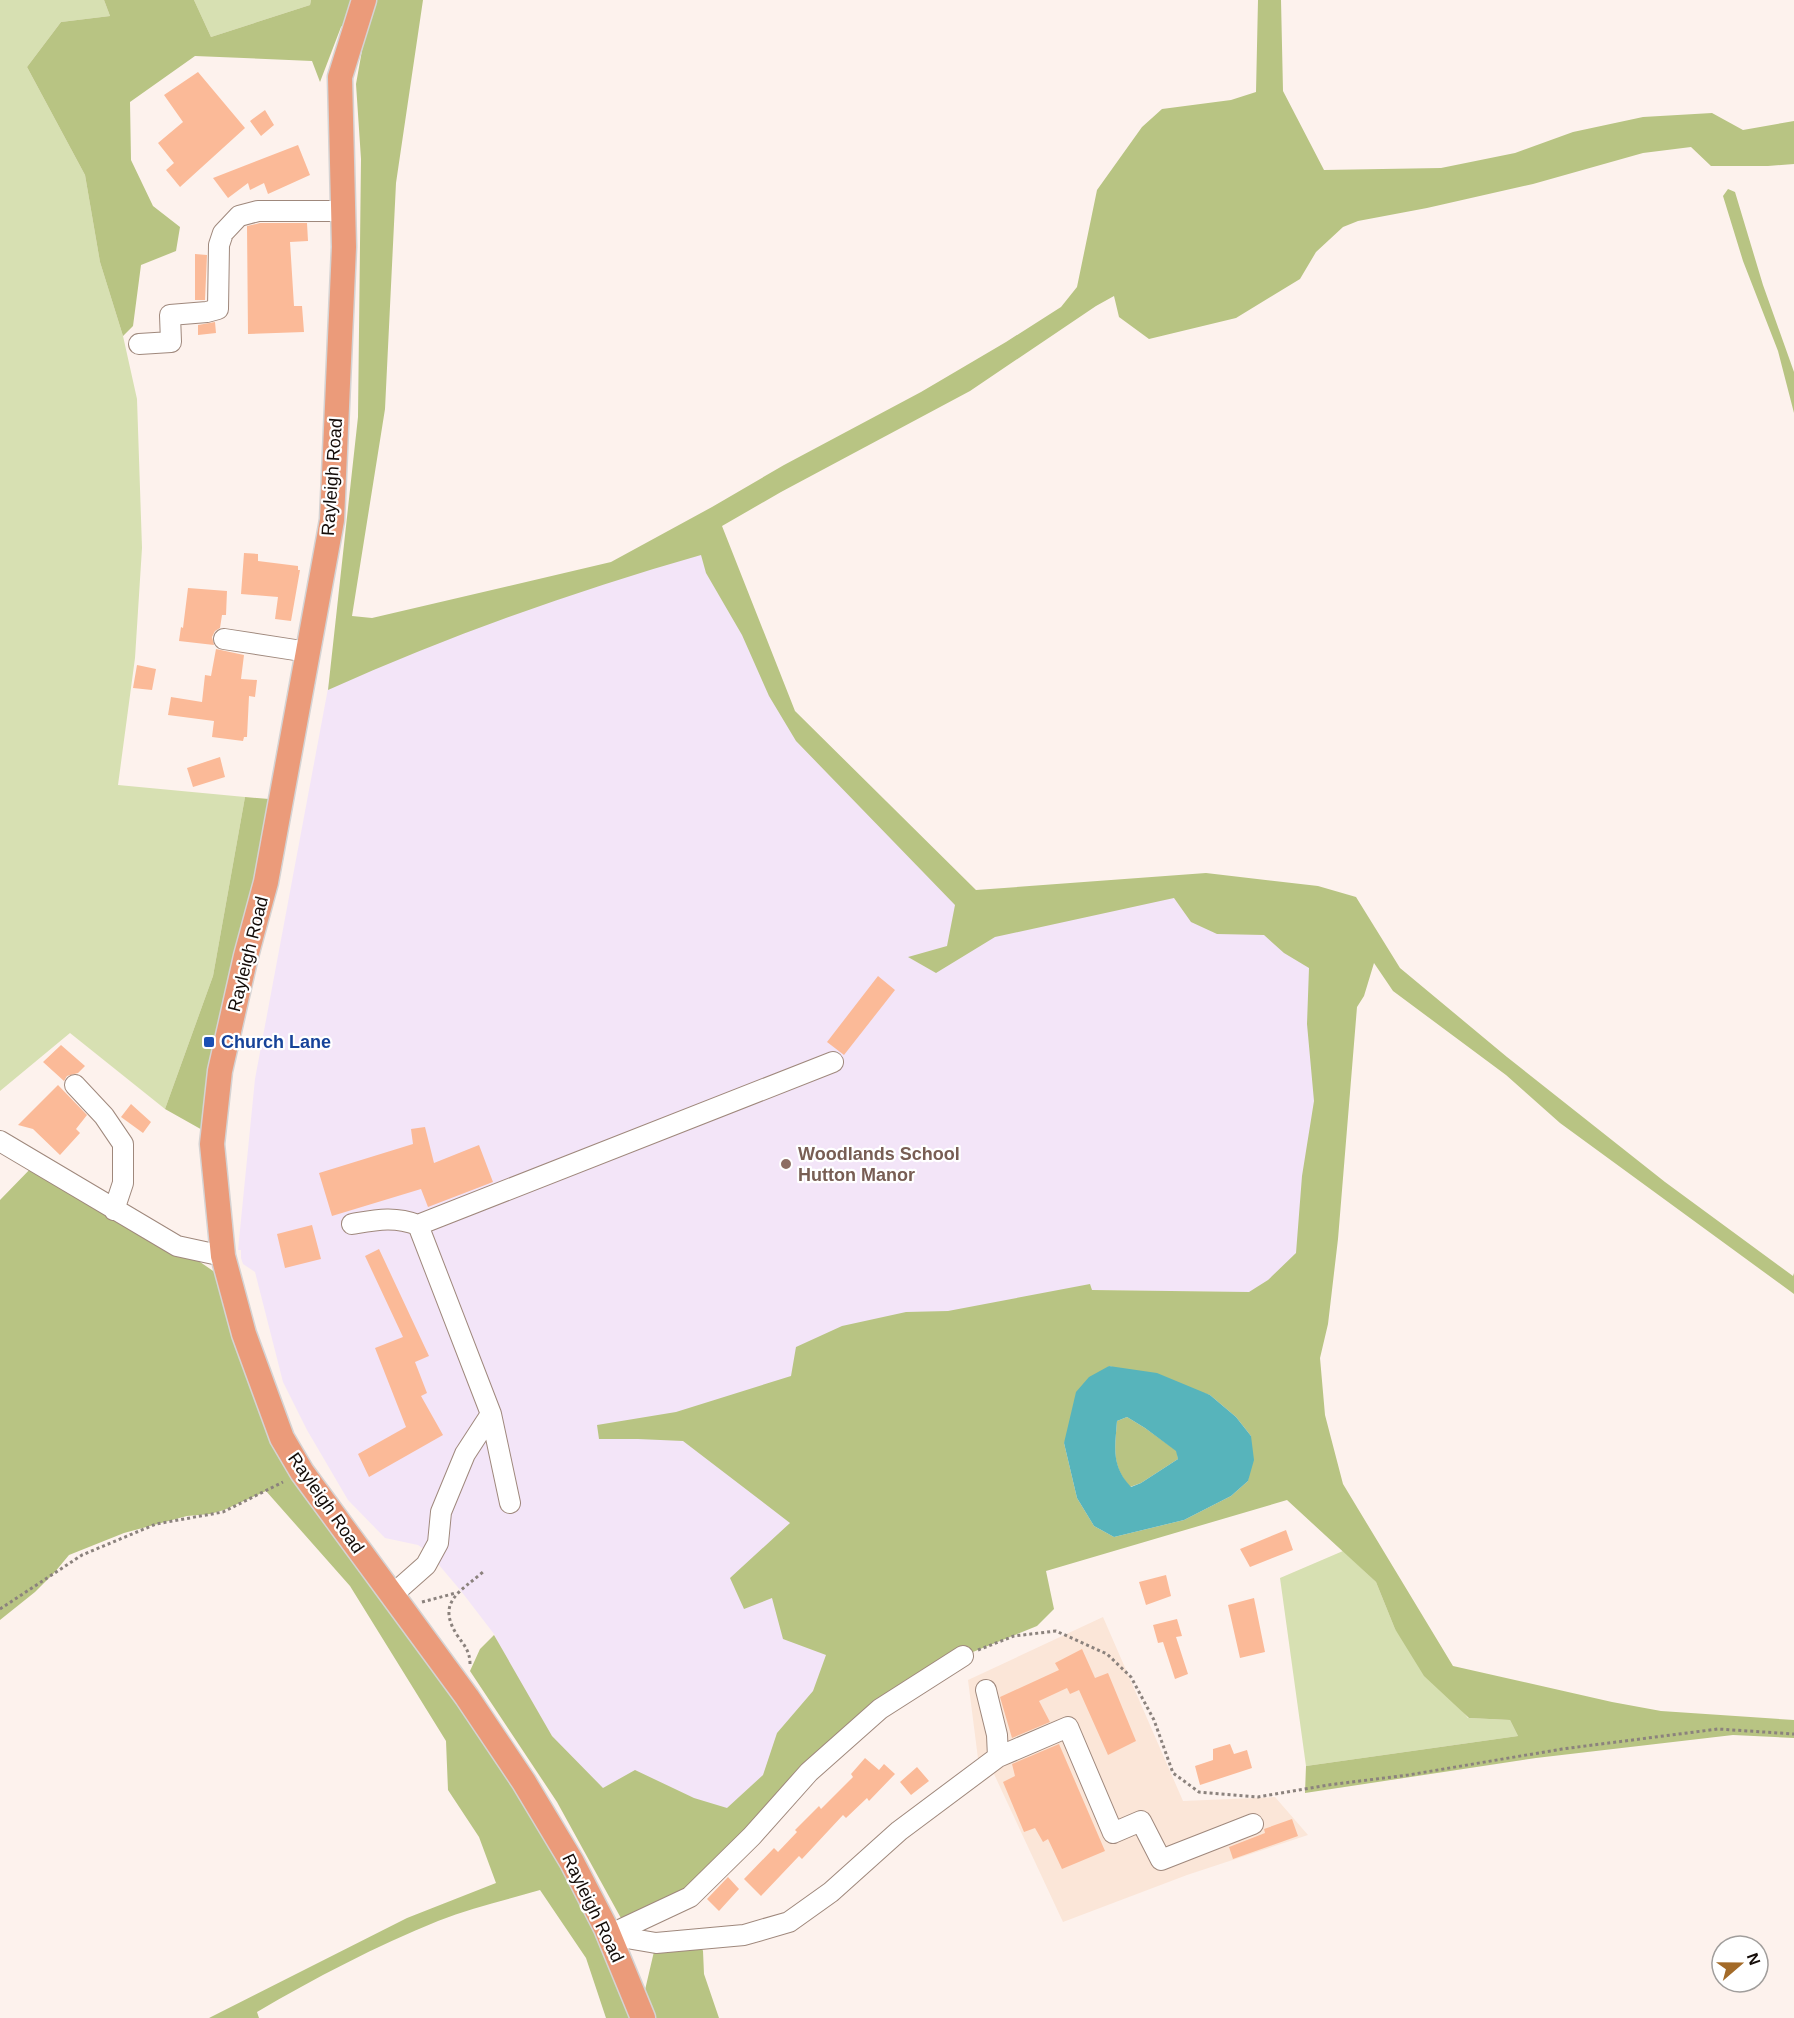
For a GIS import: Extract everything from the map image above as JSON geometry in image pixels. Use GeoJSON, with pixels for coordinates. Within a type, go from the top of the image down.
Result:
{"type":"FeatureCollection","features":[{"type":"Feature","properties":{"kind":"main road","name":"Rayleigh Road"},"geometry":{"type":"LineString","coordinates":[[364,0],[340,77],[344,247],[332,520],[266,882],[246,956],[220,1071],[212,1144],[223,1256],[248,1345],[282,1438],[302,1472],[470,1702],[524,1782],[572,1862],[609,1935],[643,2018]]}},
{"type":"Feature","properties":{"kind":"street"},"geometry":{"type":"LineString","coordinates":[[140,344],[171,342],[170,315],[218,309],[219,245],[223,233],[239,216],[258,211],[344,211]]}},
{"type":"Feature","properties":{"kind":"street"},"geometry":{"type":"LineString","coordinates":[[224,639],[308,652]]}},
{"type":"Feature","properties":{"kind":"street"},"geometry":{"type":"LineString","coordinates":[[351,1224],[403,1219],[418,1225],[833,1062]]}},
{"type":"Feature","properties":{"kind":"street"},"geometry":{"type":"LineString","coordinates":[[75,1085],[104,1116],[123,1144],[123,1183],[114,1210]]}},
{"type":"Feature","properties":{"kind":"street"},"geometry":{"type":"LineString","coordinates":[[0,1141],[177,1246],[223,1256]]}},
{"type":"Feature","properties":{"kind":"street"},"geometry":{"type":"LineString","coordinates":[[418,1225],[491,1413],[510,1503]]}},
{"type":"Feature","properties":{"kind":"street"},"geometry":{"type":"LineString","coordinates":[[391,1596],[426,1565],[438,1543],[441,1512],[465,1454],[491,1413]]}},
{"type":"Feature","properties":{"kind":"street"},"geometry":{"type":"LineString","coordinates":[[609,1935],[690,1897],[752,1836],[809,1772],[880,1709],[963,1656]]}},
{"type":"Feature","properties":{"kind":"street"},"geometry":{"type":"LineString","coordinates":[[986,1690],[997,1735],[998,1757]]}},
{"type":"Feature","properties":{"kind":"street"},"geometry":{"type":"LineString","coordinates":[[609,1935],[656,1943],[744,1935],[789,1922],[831,1892],[899,1831],[998,1757],[1068,1727],[1113,1833],[1141,1821],[1161,1860],[1253,1824]]}},
{"type":"Feature","properties":{"kind":"path"},"geometry":{"type":"LineString","coordinates":[[0,1609],[82,1555],[156,1524],[223,1512],[302,1472]]}},
{"type":"Feature","properties":{"kind":"path"},"geometry":{"type":"LineString","coordinates":[[470,1702],[468,1649],[449,1620],[447,1611],[453,1599],[483,1572]]}},
{"type":"Feature","properties":{"kind":"path"},"geometry":{"type":"LineString","coordinates":[[420,1602],[450,1596],[461,1591]]}},
{"type":"Feature","properties":{"kind":"path"},"geometry":{"type":"LineString","coordinates":[[963,1656],[1014,1636],[1056,1631],[1107,1654],[1131,1677],[1154,1720],[1173,1773],[1199,1792],[1258,1797],[1562,1749],[1718,1729],[1794,1734]]}},
{"type":"Feature","properties":{"kind":"shaded area","name":"Woodlands School Hutton Manor"},"geometry":{"type":"Polygon","coordinates":[[[710,541],[787,712],[969,894],[1325,894],[1315,1293],[1091,1290],[1090,1284],[980,1610],[671,1886],[557,1764],[494,1634],[461,1591],[428,1552],[418,1545],[385,1538],[348,1500],[307,1430],[283,1382],[255,1272],[243,1264],[241,1250],[238,1250],[255,1079],[335,651],[710,541]]]}},
{"type":"Feature","properties":{"kind":"shaded area"},"geometry":{"type":"Polygon","coordinates":[[[1103,1617],[1183,1801],[1275,1797],[1308,1835],[1187,1875],[1063,1922],[994,1774],[981,1782],[968,1680],[1103,1617]]]}},
{"type":"Feature","properties":{"kind":"green space"},"geometry":{"type":"Polygon","coordinates":[[[0,0],[104,0],[110,16],[61,22],[27,67],[85,175],[100,262],[123,336],[137,399],[142,548],[135,658],[118,785],[245,797],[213,976],[165,1109],[70,1033],[0,1091],[0,0]]]}},
{"type":"Feature","properties":{"kind":"green space"},"geometry":{"type":"Polygon","coordinates":[[[104,0],[194,0],[211,37],[310,5],[311,0],[364,0],[341,27],[320,82],[312,61],[195,56],[130,102],[131,160],[153,206],[180,227],[176,251],[141,265],[133,326],[123,336],[100,262],[85,175],[27,67],[61,22],[110,16],[104,0]]]}},
{"type":"Feature","properties":{"kind":"green space"},"geometry":{"type":"Polygon","coordinates":[[[194,0],[311,0],[310,5],[211,37],[194,0]]]}},
{"type":"Feature","properties":{"kind":"green space"},"geometry":{"type":"Polygon","coordinates":[[[371,0],[423,0],[396,183],[385,409],[352,616],[372,618],[611,562],[784,465],[921,392],[1061,307],[1077,287],[1097,190],[1142,127],[1162,109],[1231,100],[1256,92],[1258,0],[1281,0],[1283,91],[1324,170],[1441,168],[1515,153],[1573,132],[1643,117],[1712,113],[1743,130],[1794,121],[1794,164],[1711,166],[1691,147],[1643,153],[1533,184],[1358,221],[1343,227],[1316,252],[1300,279],[1236,318],[1149,339],[1119,317],[1114,296],[970,391],[722,526],[795,711],[976,890],[1206,873],[1318,886],[1356,897],[1400,968],[1507,1057],[1665,1182],[1793,1276],[1794,1273],[1794,1294],[1560,1123],[1506,1075],[1393,991],[1374,963],[1364,996],[1357,1007],[1338,1239],[1328,1324],[1320,1358],[1325,1415],[1343,1484],[1453,1666],[1661,1711],[1794,1720],[1794,1738],[1733,1735],[1536,1758],[1305,1793],[1306,1766],[1518,1736],[1510,1720],[1469,1718],[1424,1676],[1395,1629],[1376,1582],[1287,1500],[1046,1571],[1054,1609],[1037,1626],[963,1656],[880,1709],[690,1897],[622,1920],[557,1802],[470,1671],[480,1649],[494,1635],[552,1736],[603,1788],[635,1770],[694,1798],[727,1808],[763,1775],[777,1733],[813,1691],[826,1655],[783,1639],[772,1598],[744,1609],[730,1578],[790,1523],[683,1441],[599,1439],[597,1425],[676,1412],[791,1376],[796,1347],[842,1326],[906,1312],[948,1311],[1090,1284],[1092,1290],[1249,1292],[1268,1280],[1296,1253],[1302,1176],[1314,1101],[1307,1024],[1309,968],[1284,953],[1264,935],[1217,934],[1191,922],[1174,898],[995,937],[936,973],[908,957],[947,946],[955,905],[796,741],[769,696],[742,635],[706,573],[701,555],[512,616],[419,651],[328,690],[358,417],[361,159],[356,84],[371,0]],[[1109,1366],[1064,1443],[1077,1498],[1094,1526],[1114,1537],[1184,1520],[1231,1496],[1248,1481],[1251,1436],[1236,1417],[1210,1395],[1109,1366]]]}},
{"type":"Feature","properties":{"kind":"green space"},"geometry":{"type":"Polygon","coordinates":[[[1728,189],[1735,192],[1763,285],[1794,372],[1794,413],[1778,351],[1743,261],[1723,196],[1728,189]]]}},
{"type":"Feature","properties":{"kind":"green space"},"geometry":{"type":"Polygon","coordinates":[[[245,797],[281,800],[213,1136],[165,1109],[213,976],[245,797]]]}},
{"type":"Feature","properties":{"kind":"green space"},"geometry":{"type":"Polygon","coordinates":[[[36,1163],[177,1246],[216,1273],[282,1438],[524,1782],[643,2018],[606,2018],[586,1958],[540,1890],[450,1916],[392,1941],[323,1975],[257,2012],[259,2018],[209,2018],[407,1918],[496,1883],[479,1837],[448,1790],[446,1741],[350,1586],[266,1491],[224,1510],[187,1516],[124,1533],[69,1555],[35,1592],[0,1620],[0,1200],[36,1163]]]}},
{"type":"Feature","properties":{"kind":"green space"},"geometry":{"type":"Polygon","coordinates":[[[1127,1417],[1177,1451],[1178,1459],[1141,1483],[1130,1487],[1117,1464],[1115,1448],[1117,1421],[1127,1417]]]}},
{"type":"Feature","properties":{"kind":"green space"},"geometry":{"type":"Polygon","coordinates":[[[1343,1551],[1376,1582],[1395,1629],[1468,1718],[1510,1720],[1518,1736],[1306,1766],[1280,1578],[1343,1551]]]}},
{"type":"Feature","properties":{"kind":"green space"},"geometry":{"type":"Polygon","coordinates":[[[698,1938],[703,1951],[704,1974],[719,2018],[653,2018],[645,1990],[656,1943],[698,1938]]]}},
{"type":"Feature","properties":{"kind":"water"},"geometry":{"type":"Polygon","coordinates":[[[1109,1366],[1157,1373],[1210,1395],[1236,1417],[1251,1436],[1254,1460],[1248,1481],[1231,1496],[1184,1520],[1114,1537],[1094,1526],[1077,1498],[1064,1443],[1076,1392],[1089,1377],[1109,1366]],[[1127,1417],[1117,1421],[1115,1448],[1117,1464],[1131,1487],[1178,1459],[1176,1451],[1127,1417]]]}},
{"type":"Feature","properties":{"kind":"building"},"geometry":{"type":"Polygon","coordinates":[[[198,72],[245,128],[180,187],[166,170],[174,163],[158,143],[183,122],[164,95],[198,72]]]}},
{"type":"Feature","properties":{"kind":"building"},"geometry":{"type":"Polygon","coordinates":[[[265,110],[274,125],[261,136],[250,121],[265,110]]]}},
{"type":"Feature","properties":{"kind":"building"},"geometry":{"type":"Polygon","coordinates":[[[298,145],[310,175],[268,194],[264,183],[250,190],[248,183],[228,198],[213,178],[298,145]]]}},
{"type":"Feature","properties":{"kind":"building"},"geometry":{"type":"Polygon","coordinates":[[[260,223],[307,223],[308,241],[290,242],[294,306],[302,306],[304,332],[248,334],[247,226],[260,223]]]}},
{"type":"Feature","properties":{"kind":"building"},"geometry":{"type":"Polygon","coordinates":[[[195,254],[207,255],[205,300],[195,300],[195,254]]]}},
{"type":"Feature","properties":{"kind":"building"},"geometry":{"type":"Polygon","coordinates":[[[215,322],[216,333],[198,335],[198,325],[215,322]]]}},
{"type":"Feature","properties":{"kind":"building"},"geometry":{"type":"Polygon","coordinates":[[[244,553],[258,554],[258,561],[298,566],[300,570],[291,621],[275,619],[278,597],[241,594],[244,553]]]}},
{"type":"Feature","properties":{"kind":"building"},"geometry":{"type":"Polygon","coordinates":[[[188,588],[227,591],[226,615],[222,615],[220,628],[212,637],[214,645],[179,641],[188,588]]]}},
{"type":"Feature","properties":{"kind":"building"},"geometry":{"type":"Polygon","coordinates":[[[216,649],[244,655],[241,679],[257,680],[255,697],[249,696],[247,737],[244,737],[243,741],[212,737],[214,721],[168,715],[171,697],[202,702],[205,675],[211,676],[216,649]]]}},
{"type":"Feature","properties":{"kind":"building"},"geometry":{"type":"Polygon","coordinates":[[[137,665],[156,669],[152,690],[133,688],[137,665]]]}},
{"type":"Feature","properties":{"kind":"building"},"geometry":{"type":"Polygon","coordinates":[[[220,757],[225,777],[193,787],[187,768],[220,757]]]}},
{"type":"Feature","properties":{"kind":"building"},"geometry":{"type":"Polygon","coordinates":[[[878,976],[895,990],[844,1055],[827,1042],[878,976]]]}},
{"type":"Feature","properties":{"kind":"building"},"geometry":{"type":"Polygon","coordinates":[[[61,1045],[85,1066],[78,1073],[67,1076],[64,1081],[43,1062],[61,1045]]]}},
{"type":"Feature","properties":{"kind":"building"},"geometry":{"type":"Polygon","coordinates":[[[58,1085],[87,1115],[76,1129],[80,1133],[60,1155],[33,1129],[18,1125],[58,1085]]]}},
{"type":"Feature","properties":{"kind":"building"},"geometry":{"type":"Polygon","coordinates":[[[131,1104],[151,1122],[143,1133],[121,1117],[131,1104]]]}},
{"type":"Feature","properties":{"kind":"building"},"geometry":{"type":"Polygon","coordinates":[[[425,1127],[434,1163],[479,1145],[493,1182],[428,1207],[421,1189],[332,1216],[319,1173],[413,1144],[411,1129],[425,1127]]]}},
{"type":"Feature","properties":{"kind":"building"},"geometry":{"type":"Polygon","coordinates":[[[312,1225],[321,1259],[285,1268],[277,1234],[312,1225]]]}},
{"type":"Feature","properties":{"kind":"building"},"geometry":{"type":"Polygon","coordinates":[[[379,1249],[429,1356],[415,1362],[427,1393],[421,1396],[443,1435],[369,1477],[358,1454],[406,1427],[375,1348],[403,1337],[365,1256],[379,1249]]]}},
{"type":"Feature","properties":{"kind":"building"},"geometry":{"type":"Polygon","coordinates":[[[1286,1530],[1293,1550],[1250,1567],[1240,1549],[1286,1530]]]}},
{"type":"Feature","properties":{"kind":"building"},"geometry":{"type":"Polygon","coordinates":[[[1166,1575],[1171,1596],[1146,1605],[1139,1582],[1166,1575]]]}},
{"type":"Feature","properties":{"kind":"building"},"geometry":{"type":"Polygon","coordinates":[[[1254,1598],[1265,1652],[1240,1658],[1228,1605],[1254,1598]]]}},
{"type":"Feature","properties":{"kind":"building"},"geometry":{"type":"Polygon","coordinates":[[[1177,1619],[1182,1636],[1176,1637],[1188,1674],[1175,1679],[1163,1642],[1158,1643],[1153,1625],[1177,1619]]]}},
{"type":"Feature","properties":{"kind":"building"},"geometry":{"type":"Polygon","coordinates":[[[1082,1649],[1095,1678],[1108,1673],[1136,1741],[1108,1755],[1079,1690],[1070,1694],[1067,1688],[1039,1701],[1050,1722],[1012,1738],[1000,1697],[1059,1670],[1055,1663],[1082,1649]]]}},
{"type":"Feature","properties":{"kind":"building"},"geometry":{"type":"Polygon","coordinates":[[[1059,1744],[1105,1851],[1062,1869],[1048,1839],[1043,1842],[1035,1828],[1024,1832],[1003,1782],[1015,1776],[1012,1764],[1059,1744]]]}},
{"type":"Feature","properties":{"kind":"building"},"geometry":{"type":"Polygon","coordinates":[[[1230,1744],[1234,1754],[1247,1750],[1252,1768],[1200,1785],[1195,1766],[1213,1760],[1213,1749],[1230,1744]]]}},
{"type":"Feature","properties":{"kind":"building"},"geometry":{"type":"Polygon","coordinates":[[[865,1758],[879,1770],[884,1764],[895,1774],[869,1801],[867,1798],[846,1818],[843,1815],[802,1859],[799,1856],[761,1896],[744,1879],[774,1848],[778,1852],[797,1832],[795,1830],[819,1806],[821,1809],[853,1777],[851,1774],[865,1758]]]}},
{"type":"Feature","properties":{"kind":"building"},"geometry":{"type":"Polygon","coordinates":[[[917,1767],[929,1781],[911,1795],[900,1782],[917,1767]]]}},
{"type":"Feature","properties":{"kind":"building"},"geometry":{"type":"Polygon","coordinates":[[[1292,1819],[1298,1836],[1233,1859],[1229,1847],[1265,1833],[1264,1829],[1292,1819]]]}},
{"type":"Feature","properties":{"kind":"building"},"geometry":{"type":"Polygon","coordinates":[[[728,1877],[739,1889],[719,1911],[707,1899],[728,1877]]]}},
{"type":"Feature","properties":{"kind":"place","name":"Church Lane"},"geometry":{"type":"Point","coordinates":[209,1042]}},
{"type":"Feature","properties":{"kind":"place","name":"Woodlands School Hutton Manor"},"geometry":{"type":"Point","coordinates":[786,1164]}}]}
